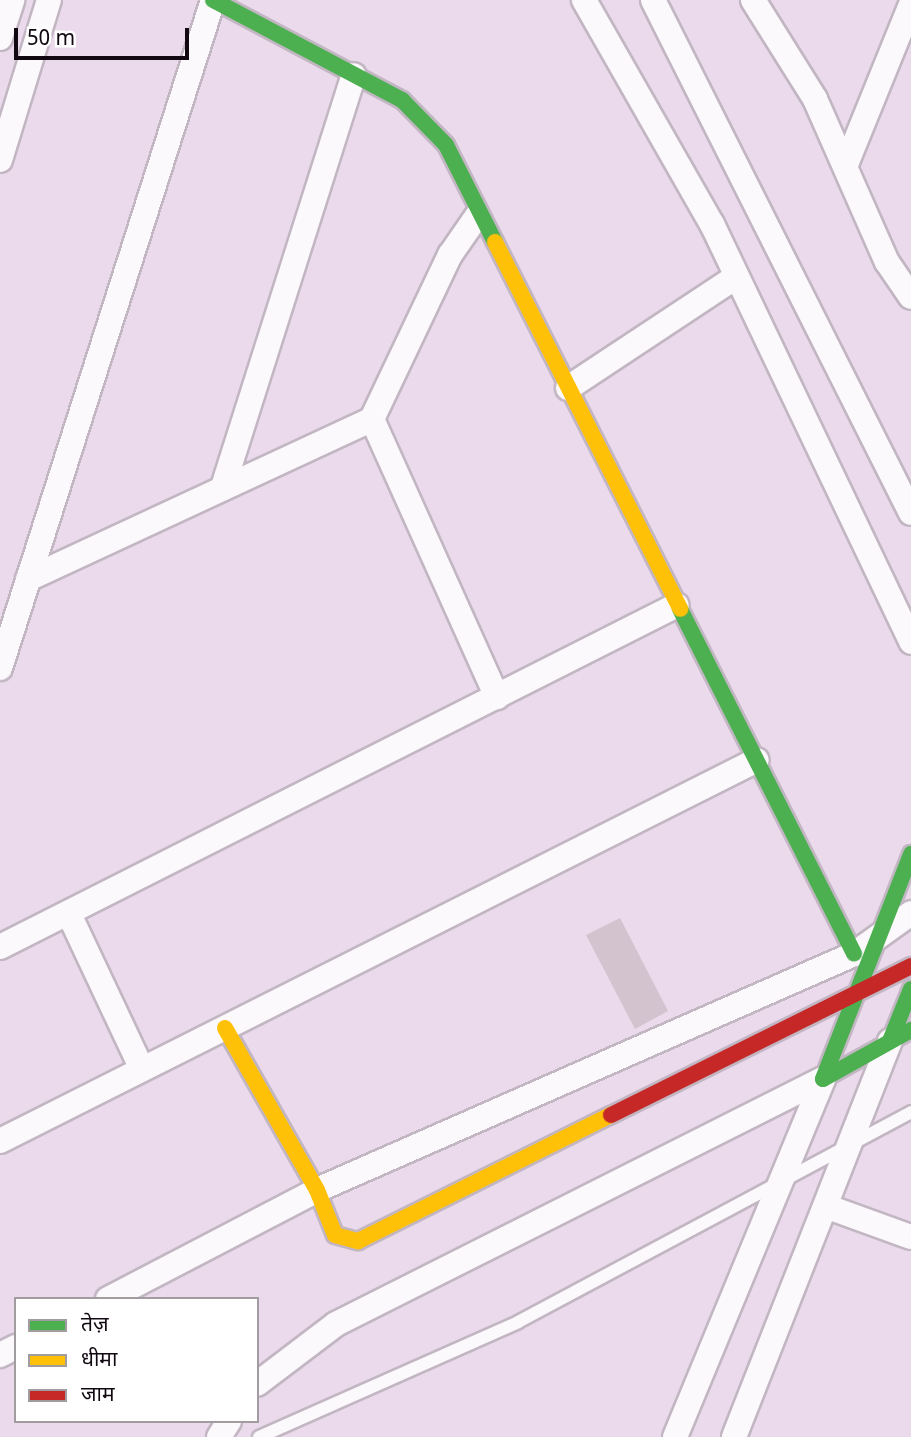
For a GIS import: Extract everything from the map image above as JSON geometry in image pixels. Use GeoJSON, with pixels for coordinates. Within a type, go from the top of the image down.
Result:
{"type":"FeatureCollection","features":[{"type":"Feature","properties":{"kind":"street"},"geometry":{"type":"LineString","coordinates":[[0,38],[12,0]]}},
{"type":"Feature","properties":{"kind":"street"},"geometry":{"type":"LineString","coordinates":[[0,160],[49,0]]}},
{"type":"Feature","properties":{"kind":"street"},"geometry":{"type":"LineString","coordinates":[[0,668],[213,0],[402,100],[446,145],[477,216],[568,388],[854,954]]}},
{"type":"Feature","properties":{"kind":"street"},"geometry":{"type":"LineString","coordinates":[[584,0],[736,277],[911,642]]}},
{"type":"Feature","properties":{"kind":"street"},"geometry":{"type":"LineString","coordinates":[[653,0],[911,513]]}},
{"type":"Feature","properties":{"kind":"street"},"geometry":{"type":"LineString","coordinates":[[756,1],[847,162],[887,262],[911,297]]}},
{"type":"Feature","properties":{"kind":"street"},"geometry":{"type":"LineString","coordinates":[[847,162],[911,4]]}},
{"type":"Feature","properties":{"kind":"street"},"geometry":{"type":"LineString","coordinates":[[223,487],[354,75]]}},
{"type":"Feature","properties":{"kind":"street"},"geometry":{"type":"LineString","coordinates":[[28,579],[372,419],[450,255],[477,216]]}},
{"type":"Feature","properties":{"kind":"street"},"geometry":{"type":"LineString","coordinates":[[568,388],[736,277]]}},
{"type":"Feature","properties":{"kind":"street"},"geometry":{"type":"LineString","coordinates":[[372,419],[497,697]]}},
{"type":"Feature","properties":{"kind":"street"},"geometry":{"type":"LineString","coordinates":[[0,947],[677,605]]}},
{"type":"Feature","properties":{"kind":"street"},"geometry":{"type":"LineString","coordinates":[[0,1141],[757,760]]}},
{"type":"Feature","properties":{"kind":"street"},"geometry":{"type":"LineString","coordinates":[[675,1437],[860,990],[911,855]]}},
{"type":"Feature","properties":{"kind":"street"},"geometry":{"type":"LineString","coordinates":[[69,914],[142,1069]]}},
{"type":"Feature","properties":{"kind":"street"},"geometry":{"type":"LineString","coordinates":[[112,1297],[317,1190],[854,954],[911,914]]}},
{"type":"Feature","properties":{"kind":"street"},"geometry":{"type":"LineString","coordinates":[[225,1028],[317,1190],[335,1235],[358,1241],[911,966]]}},
{"type":"Feature","properties":{"kind":"street"},"geometry":{"type":"LineString","coordinates":[[734,1437],[901,1036],[911,989]]}},
{"type":"Feature","properties":{"kind":"street"},"geometry":{"type":"LineString","coordinates":[[259,1382],[336,1324],[823,1079],[901,1036]]}},
{"type":"Feature","properties":{"kind":"street"},"geometry":{"type":"LineString","coordinates":[[828,1207],[911,1237]]}},
{"type":"Feature","properties":{"kind":"lane"},"geometry":{"type":"LineString","coordinates":[[259,1437],[518,1322],[668,1247],[780,1178],[911,1112]]}},
{"type":"Feature","properties":{"kind":"building"},"geometry":{"type":"Polygon","coordinates":[[[620,918],[668,1011],[635,1029],[586,935],[620,918]]]}},
{"type":"Feature","properties":{"kind":"traffic: fast"},"geometry":{"type":"LineString","coordinates":[[213,0],[402,100],[446,145],[495,242]]}},
{"type":"Feature","properties":{"kind":"traffic: fast"},"geometry":{"type":"LineString","coordinates":[[680,609],[854,954]]}},
{"type":"Feature","properties":{"kind":"traffic: fast"},"geometry":{"type":"LineString","coordinates":[[823,1079],[911,854]]}},
{"type":"Feature","properties":{"kind":"traffic: fast"},"geometry":{"type":"LineString","coordinates":[[890,1041],[911,989]]}},
{"type":"Feature","properties":{"kind":"traffic: fast"},"geometry":{"type":"LineString","coordinates":[[823,1079],[911,1030]]}},
{"type":"Feature","properties":{"kind":"traffic: slow"},"geometry":{"type":"LineString","coordinates":[[495,242],[680,609]]}},
{"type":"Feature","properties":{"kind":"traffic: slow"},"geometry":{"type":"LineString","coordinates":[[225,1028],[317,1190],[335,1235],[358,1241],[611,1115]]}},
{"type":"Feature","properties":{"kind":"traffic: jam"},"geometry":{"type":"LineString","coordinates":[[611,1115],[911,966]]}}]}
